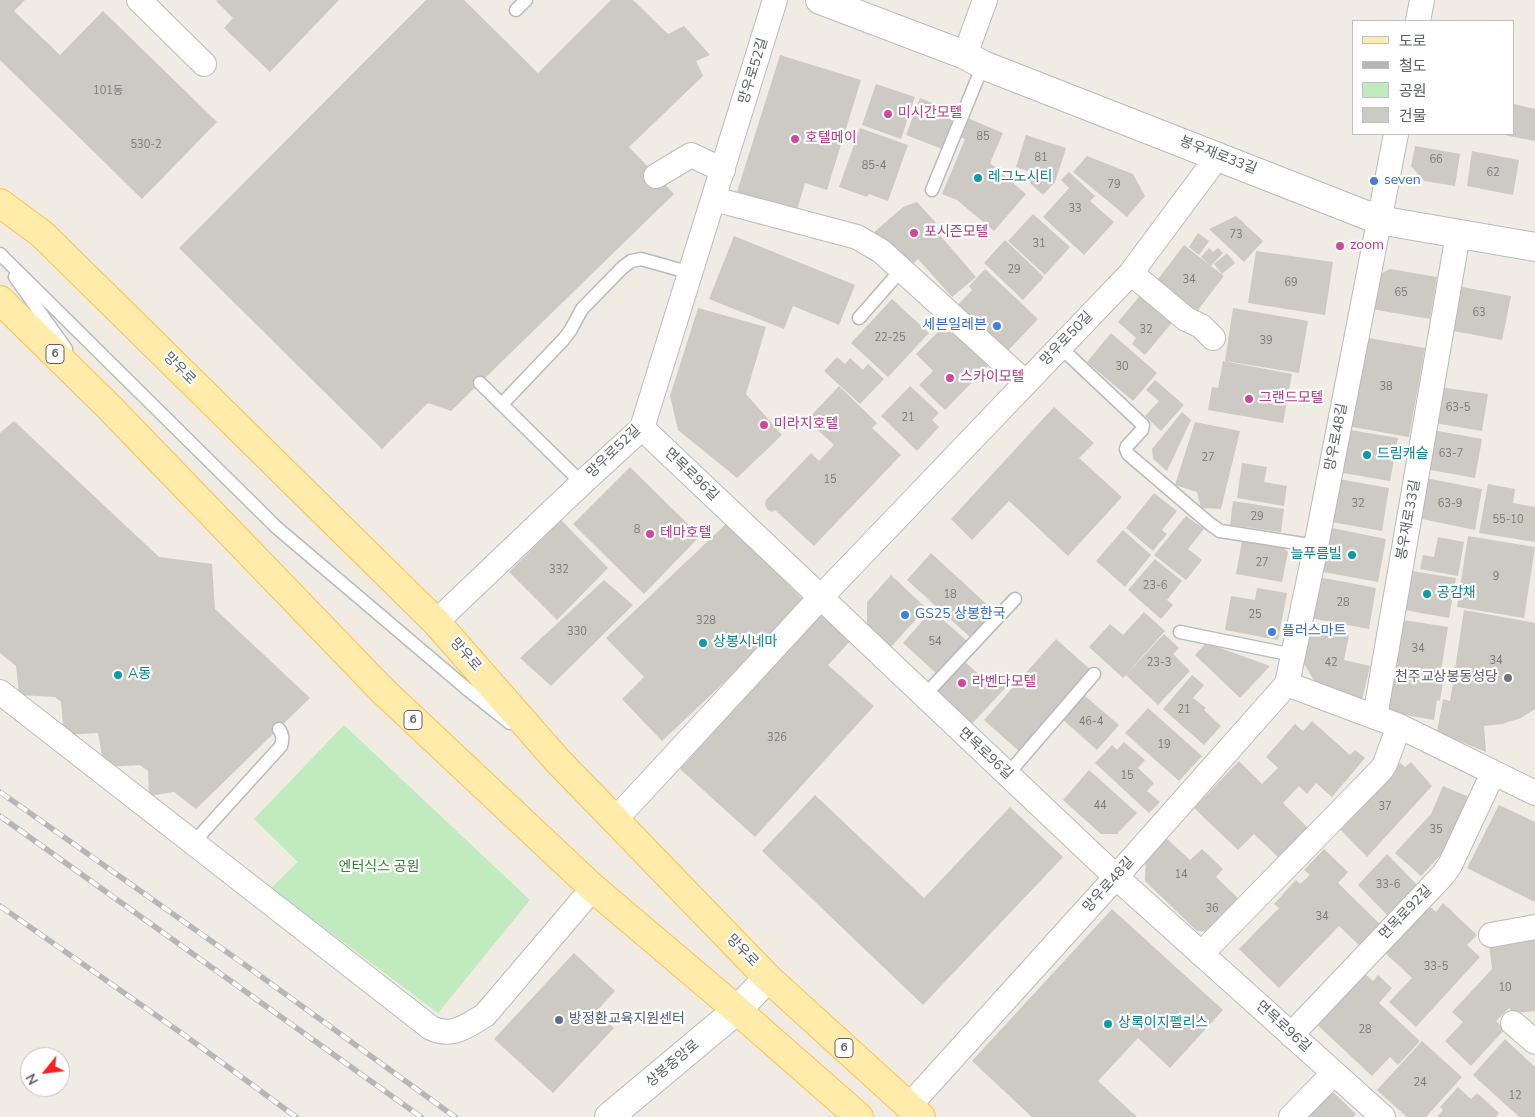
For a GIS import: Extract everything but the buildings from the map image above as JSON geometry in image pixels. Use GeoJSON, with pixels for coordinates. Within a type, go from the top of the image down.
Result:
{"type":"FeatureCollection","features":[{"type":"Feature","properties":{"kind":"main road","name":"망우로"},"geometry":{"type":"LineString","coordinates":[[0,203],[42,234],[436,622],[557,760],[768,978],[915,1112]]}},
{"type":"Feature","properties":{"kind":"main road","name":"6"},"geometry":{"type":"LineString","coordinates":[[0,300],[109,407],[383,691],[593,888],[859,1117]]}},
{"type":"Feature","properties":{"kind":"street"},"geometry":{"type":"LineString","coordinates":[[140,0],[204,64]]}},
{"type":"Feature","properties":{"kind":"street","name":"망우로52길"},"geometry":{"type":"LineString","coordinates":[[436,622],[642,428],[776,0]]}},
{"type":"Feature","properties":{"kind":"street","name":"봉우재로33길"},"geometry":{"type":"LineString","coordinates":[[820,0],[1379,220],[1535,246]]}},
{"type":"Feature","properties":{"kind":"street"},"geometry":{"type":"LineString","coordinates":[[974,60],[985,0]]}},
{"type":"Feature","properties":{"kind":"street"},"geometry":{"type":"LineString","coordinates":[[1418,20],[1422,0]]}},
{"type":"Feature","properties":{"kind":"street","name":"망우로48길"},"geometry":{"type":"LineString","coordinates":[[915,1112],[1116,877],[1286,684],[1316,546],[1396,135]]}},
{"type":"Feature","properties":{"kind":"street"},"geometry":{"type":"LineString","coordinates":[[656,176],[691,155],[723,170]]}},
{"type":"Feature","properties":{"kind":"street","name":"망우로50길"},"geometry":{"type":"LineString","coordinates":[[615,820],[820,598],[1131,273],[1218,156]]}},
{"type":"Feature","properties":{"kind":"street"},"geometry":{"type":"LineString","coordinates":[[714,199],[857,237],[881,251],[1026,383]]}},
{"type":"Feature","properties":{"kind":"street","name":"봉우재로33길"},"geometry":{"type":"LineString","coordinates":[[1374,717],[1458,234]]}},
{"type":"Feature","properties":{"kind":"street"},"geometry":{"type":"LineString","coordinates":[[1131,273],[1186,319],[1201,326],[1213,338]]}},
{"type":"Feature","properties":{"kind":"street","name":"면목로96길"},"geometry":{"type":"LineString","coordinates":[[642,428],[1116,877],[1383,1117]]}},
{"type":"Feature","properties":{"kind":"street"},"geometry":{"type":"LineString","coordinates":[[1286,684],[1399,726],[1535,793]]}},
{"type":"Feature","properties":{"kind":"street"},"geometry":{"type":"LineString","coordinates":[[0,692],[431,1028],[438,1031],[447,1032],[463,1029],[485,1015],[593,888]]}},
{"type":"Feature","properties":{"kind":"street"},"geometry":{"type":"LineString","coordinates":[[1201,954],[1381,770],[1399,726]]}},
{"type":"Feature","properties":{"kind":"street","name":"면목로92길"},"geometry":{"type":"LineString","coordinates":[[1291,1034],[1450,866],[1494,773]]}},
{"type":"Feature","properties":{"kind":"street"},"geometry":{"type":"LineString","coordinates":[[1491,935],[1535,927]]}},
{"type":"Feature","properties":{"kind":"street","name":"상봉중앙로"},"geometry":{"type":"LineString","coordinates":[[609,1117],[737,1010],[768,978]]}},
{"type":"Feature","properties":{"kind":"street"},"geometry":{"type":"LineString","coordinates":[[1513,1023],[1535,1042]]}},
{"type":"Feature","properties":{"kind":"street"},"geometry":{"type":"LineString","coordinates":[[1291,1117],[1334,1073]]}},
{"type":"Feature","properties":{"kind":"lane"},"geometry":{"type":"LineString","coordinates":[[516,10],[526,0]]}},
{"type":"Feature","properties":{"kind":"lane"},"geometry":{"type":"LineString","coordinates":[[932,190],[974,60]]}},
{"type":"Feature","properties":{"kind":"lane"},"geometry":{"type":"LineString","coordinates":[[0,254],[50,328],[109,407]]}},
{"type":"Feature","properties":{"kind":"lane"},"geometry":{"type":"LineString","coordinates":[[0,254],[276,527],[467,689],[557,760]]}},
{"type":"Feature","properties":{"kind":"lane"},"geometry":{"type":"LineString","coordinates":[[502,404],[563,340],[582,309],[631,261],[641,259],[690,273]]}},
{"type":"Feature","properties":{"kind":"lane"},"geometry":{"type":"LineString","coordinates":[[859,318],[902,269]]}},
{"type":"Feature","properties":{"kind":"lane"},"geometry":{"type":"LineString","coordinates":[[1060,347],[1143,425],[1142,430],[1127,446],[1128,454],[1210,524],[1226,532],[1316,546]]}},
{"type":"Feature","properties":{"kind":"lane"},"geometry":{"type":"LineString","coordinates":[[480,383],[582,483]]}},
{"type":"Feature","properties":{"kind":"lane"},"geometry":{"type":"LineString","coordinates":[[924,696],[1014,600]]}},
{"type":"Feature","properties":{"kind":"lane"},"geometry":{"type":"LineString","coordinates":[[1180,632],[1293,654]]}},
{"type":"Feature","properties":{"kind":"lane"},"geometry":{"type":"LineString","coordinates":[[1007,775],[1094,674]]}},
{"type":"Feature","properties":{"kind":"lane"},"geometry":{"type":"LineString","coordinates":[[193,842],[281,746],[283,740],[280,729]]}},
{"type":"Feature","properties":{"kind":"green space","name":"엔터식스 공원"},"geometry":{"type":"Polygon","coordinates":[[[344,725],[530,900],[438,1013],[271,888],[298,862],[254,819],[344,725]]]}},
{"type":"Feature","properties":{"kind":"railway"},"geometry":{"type":"LineString","coordinates":[[0,792],[241,962],[455,1117]]}},
{"type":"Feature","properties":{"kind":"railway"},"geometry":{"type":"LineString","coordinates":[[0,816],[421,1117]]}},
{"type":"Feature","properties":{"kind":"railway"},"geometry":{"type":"LineString","coordinates":[[0,906],[187,1037],[296,1117]]}},
{"type":"Feature","properties":{"kind":"place","name":"미시간모텔"},"geometry":{"type":"Point","coordinates":[888,114]}},
{"type":"Feature","properties":{"kind":"place","name":"호텔메이"},"geometry":{"type":"Point","coordinates":[795,139]}},
{"type":"Feature","properties":{"kind":"place","name":"레그노시티"},"geometry":{"type":"Point","coordinates":[978,178]}},
{"type":"Feature","properties":{"kind":"place","name":"seven"},"geometry":{"type":"Point","coordinates":[1374,181]}},
{"type":"Feature","properties":{"kind":"place","name":"포시즌모텔"},"geometry":{"type":"Point","coordinates":[914,233]}},
{"type":"Feature","properties":{"kind":"place","name":"zoom"},"geometry":{"type":"Point","coordinates":[1340,246]}},
{"type":"Feature","properties":{"kind":"place","name":"세븐일레븐"},"geometry":{"type":"Point","coordinates":[997,326]}},
{"type":"Feature","properties":{"kind":"place","name":"스카이모텔"},"geometry":{"type":"Point","coordinates":[950,378]}},
{"type":"Feature","properties":{"kind":"place","name":"그랜드모텔"},"geometry":{"type":"Point","coordinates":[1249,399]}},
{"type":"Feature","properties":{"kind":"place","name":"미라지호텔"},"geometry":{"type":"Point","coordinates":[764,425]}},
{"type":"Feature","properties":{"kind":"place","name":"드림캐슬"},"geometry":{"type":"Point","coordinates":[1367,455]}},
{"type":"Feature","properties":{"kind":"place","name":"테마호텔"},"geometry":{"type":"Point","coordinates":[650,534]}},
{"type":"Feature","properties":{"kind":"place","name":"늘푸름빌"},"geometry":{"type":"Point","coordinates":[1352,555]}},
{"type":"Feature","properties":{"kind":"place","name":"공감채"},"geometry":{"type":"Point","coordinates":[1427,594]}},
{"type":"Feature","properties":{"kind":"place","name":"GS25 상봉한국"},"geometry":{"type":"Point","coordinates":[905,615]}},
{"type":"Feature","properties":{"kind":"place","name":"플러스마트"},"geometry":{"type":"Point","coordinates":[1272,632]}},
{"type":"Feature","properties":{"kind":"place","name":"상봉시네마"},"geometry":{"type":"Point","coordinates":[703,643]}},
{"type":"Feature","properties":{"kind":"place","name":"A동"},"geometry":{"type":"Point","coordinates":[118,675]}},
{"type":"Feature","properties":{"kind":"place","name":"천주교상봉동성당"},"geometry":{"type":"Point","coordinates":[1508,678]}},
{"type":"Feature","properties":{"kind":"place","name":"라벤다모텔"},"geometry":{"type":"Point","coordinates":[962,683]}},
{"type":"Feature","properties":{"kind":"place","name":"방정환교육지원센터"},"geometry":{"type":"Point","coordinates":[559,1020]}},
{"type":"Feature","properties":{"kind":"place","name":"상록이지펠리스"},"geometry":{"type":"Point","coordinates":[1108,1024]}}]}
